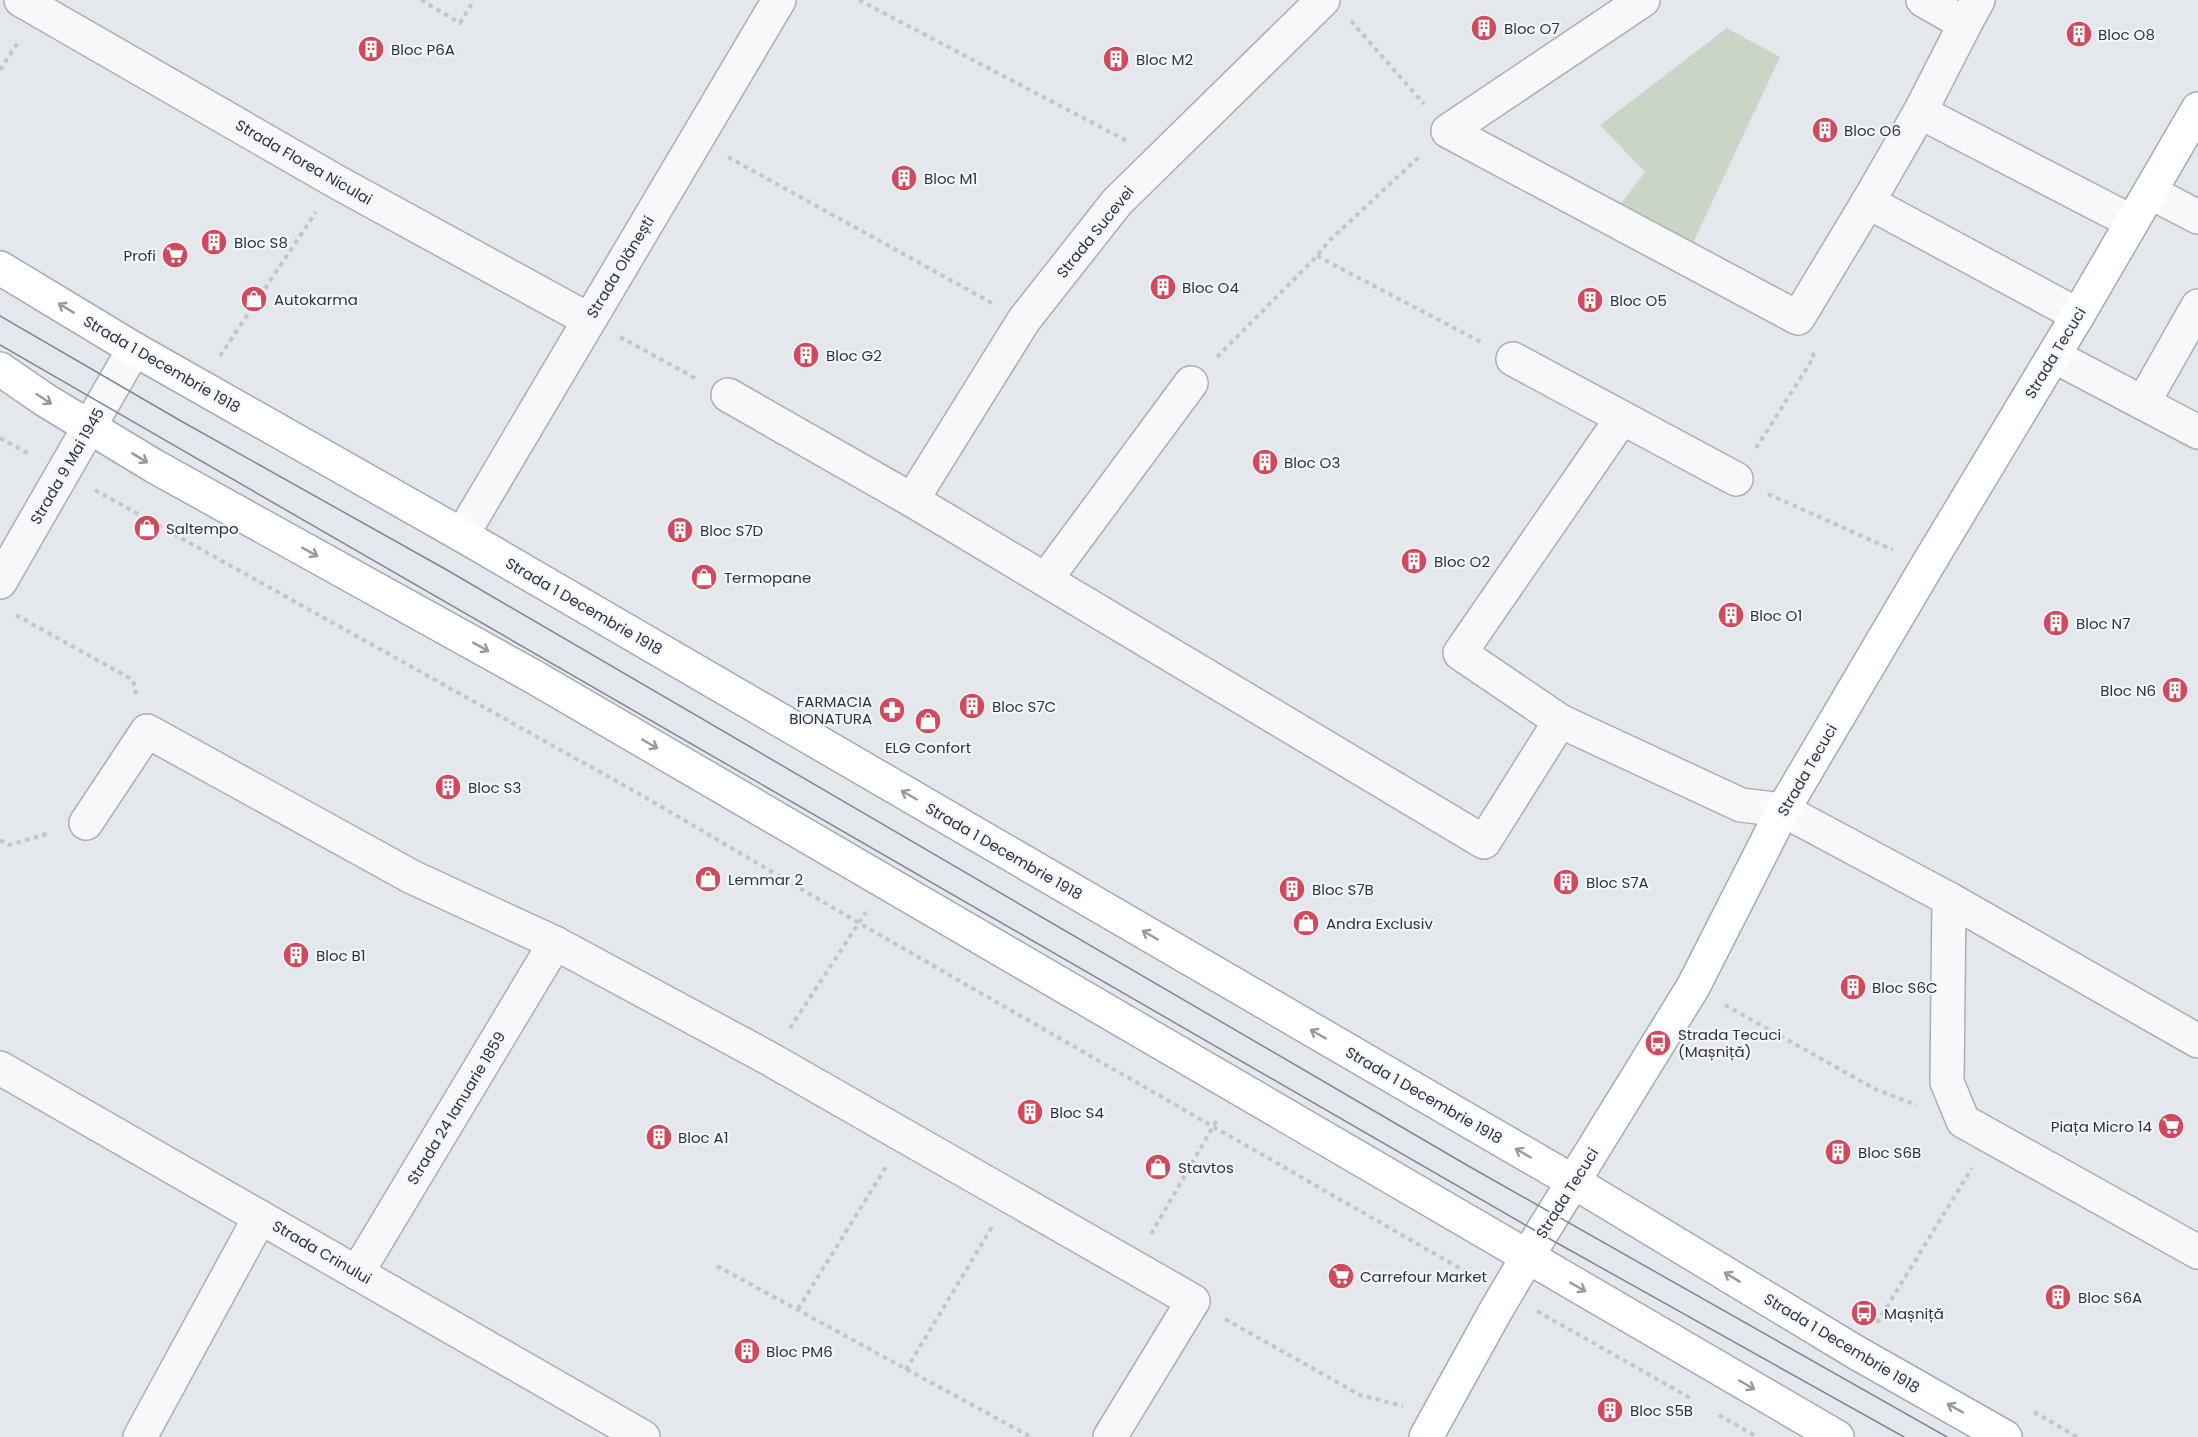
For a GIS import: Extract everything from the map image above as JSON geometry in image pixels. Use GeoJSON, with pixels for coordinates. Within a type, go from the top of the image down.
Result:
{"type":"FeatureCollection","features":[{"type":"Feature","properties":{"kind":"main road","name":"Strada Tecuci"},"geometry":{"type":"LineString","coordinates":[[1433,1426],[1527,1258],[1693,987],[1784,810],[2198,109]]}},
{"type":"Feature","properties":{"kind":"main road","name":"Strada 1 Decembrie 1918"},"geometry":{"type":"LineString","coordinates":[[0,268],[134,349],[462,535],[1574,1182],[1857,1353],[2006,1437]]}},
{"type":"Feature","properties":{"kind":"main road"},"geometry":{"type":"LineString","coordinates":[[0,369],[153,466],[534,677],[1837,1437]]}},
{"type":"Feature","properties":{"kind":"street","name":"Strada Florea Niculai"},"geometry":{"type":"LineString","coordinates":[[21,0],[336,182],[589,320]]}},
{"type":"Feature","properties":{"kind":"street","name":"Strada Olănești"},"geometry":{"type":"LineString","coordinates":[[462,535],[779,0]]}},
{"type":"Feature","properties":{"kind":"street"},"geometry":{"type":"LineString","coordinates":[[1643,0],[1448,131],[1798,318],[1920,112],[1972,12],[1923,0]]}},
{"type":"Feature","properties":{"kind":"street","name":"Strada Sucevei"},"geometry":{"type":"LineString","coordinates":[[912,500],[1024,321],[1117,202],[1319,7]]}},
{"type":"Feature","properties":{"kind":"street"},"geometry":{"type":"LineString","coordinates":[[1920,112],[2132,222]]}},
{"type":"Feature","properties":{"kind":"street"},"geometry":{"type":"LineString","coordinates":[[2150,192],[2198,217]]}},
{"type":"Feature","properties":{"kind":"street"},"geometry":{"type":"LineString","coordinates":[[1868,202],[2078,315]]}},
{"type":"Feature","properties":{"kind":"street"},"geometry":{"type":"LineString","coordinates":[[2143,403],[2198,306]]}},
{"type":"Feature","properties":{"kind":"street","name":"Strada 9 Mai 1945"},"geometry":{"type":"LineString","coordinates":[[5,597],[63,473],[134,349]]}},
{"type":"Feature","properties":{"kind":"street"},"geometry":{"type":"LineString","coordinates":[[2054,356],[2198,432]]}},
{"type":"Feature","properties":{"kind":"street"},"geometry":{"type":"LineString","coordinates":[[1513,359],[1736,479]]}},
{"type":"Feature","properties":{"kind":"street"},"geometry":{"type":"LineString","coordinates":[[1046,579],[1191,383]]}},
{"type":"Feature","properties":{"kind":"street"},"geometry":{"type":"LineString","coordinates":[[728,395],[1046,579],[1484,842],[1560,721]]}},
{"type":"Feature","properties":{"kind":"street"},"geometry":{"type":"LineString","coordinates":[[1622,418],[1460,653],[1560,721],[1741,805],[1784,810],[1949,899],[2198,1041]]}},
{"type":"Feature","properties":{"kind":"street"},"geometry":{"type":"LineString","coordinates":[[86,823],[147,731],[412,877],[555,943],[770,1059],[1193,1301],[1110,1437]]}},
{"type":"Feature","properties":{"kind":"street"},"geometry":{"type":"LineString","coordinates":[[1949,899],[1947,1082],[1963,1121],[2198,1252]]}},
{"type":"Feature","properties":{"kind":"street","name":"Strada 24 Ianuarie 1859"},"geometry":{"type":"LineString","coordinates":[[357,1273],[555,943]]}},
{"type":"Feature","properties":{"kind":"street","name":"Strada Crinului"},"geometry":{"type":"LineString","coordinates":[[0,1068],[643,1437]]}},
{"type":"Feature","properties":{"kind":"street"},"geometry":{"type":"LineString","coordinates":[[140,1437],[260,1217]]}},
{"type":"Feature","properties":{"kind":"path"},"geometry":{"type":"LineString","coordinates":[[421,0],[460,23],[474,0]]}},
{"type":"Feature","properties":{"kind":"path"},"geometry":{"type":"LineString","coordinates":[[859,0],[1160,158]]}},
{"type":"Feature","properties":{"kind":"path"},"geometry":{"type":"LineString","coordinates":[[1191,383],[1317,256],[1330,240],[1448,131],[1319,7]]}},
{"type":"Feature","properties":{"kind":"path"},"geometry":{"type":"LineString","coordinates":[[696,139],[1024,321]]}},
{"type":"Feature","properties":{"kind":"path"},"geometry":{"type":"LineString","coordinates":[[202,386],[336,182]]}},
{"type":"Feature","properties":{"kind":"path"},"geometry":{"type":"LineString","coordinates":[[1317,256],[1513,359]]}},
{"type":"Feature","properties":{"kind":"path"},"geometry":{"type":"LineString","coordinates":[[1798,318],[1814,357],[1736,479],[1927,566]]}},
{"type":"Feature","properties":{"kind":"path"},"geometry":{"type":"LineString","coordinates":[[589,320],[728,395]]}},
{"type":"Feature","properties":{"kind":"path"},"geometry":{"type":"LineString","coordinates":[[0,438],[643,796],[1212,1127],[1700,1403]]}},
{"type":"Feature","properties":{"kind":"path"},"geometry":{"type":"LineString","coordinates":[[5,597],[133,680],[147,731]]}},
{"type":"Feature","properties":{"kind":"path"},"geometry":{"type":"LineString","coordinates":[[0,840],[9,845],[86,823]]}},
{"type":"Feature","properties":{"kind":"path"},"geometry":{"type":"LineString","coordinates":[[770,1059],[887,882]]}},
{"type":"Feature","properties":{"kind":"path"},"geometry":{"type":"LineString","coordinates":[[1693,987],[1876,1090],[1963,1121]]}},
{"type":"Feature","properties":{"kind":"path"},"geometry":{"type":"LineString","coordinates":[[1133,1266],[1212,1127],[1239,1087]]}},
{"type":"Feature","properties":{"kind":"path"},"geometry":{"type":"LineString","coordinates":[[798,1309],[905,1136]]}},
{"type":"Feature","properties":{"kind":"path"},"geometry":{"type":"LineString","coordinates":[[1857,1353],[1878,1323],[1991,1137]]}},
{"type":"Feature","properties":{"kind":"path"},"geometry":{"type":"LineString","coordinates":[[906,1370],[1011,1196]]}},
{"type":"Feature","properties":{"kind":"path"},"geometry":{"type":"LineString","coordinates":[[717,1266],[1031,1437]]}},
{"type":"Feature","properties":{"kind":"path"},"geometry":{"type":"LineString","coordinates":[[1193,1301],[1360,1395],[1433,1426]]}},
{"type":"Feature","properties":{"kind":"path"},"geometry":{"type":"LineString","coordinates":[[1719,1414],[1757,1437]]}},
{"type":"Feature","properties":{"kind":"green space"},"geometry":{"type":"Polygon","coordinates":[[[1727,28],[1780,57],[1690,249],[1617,209],[1645,172],[1600,125],[1727,28]]]}},
{"type":"Feature","properties":{"kind":"tram line"},"geometry":{"type":"LineString","coordinates":[[0,316],[181,421],[447,570],[1465,1164],[1947,1437]]}},
{"type":"Feature","properties":{"kind":"tram line"},"geometry":{"type":"LineString","coordinates":[[0,345],[1541,1234],[1904,1437]]}},
{"type":"Feature","properties":{"kind":"place","name":"Bloc O7"},"geometry":{"type":"Point","coordinates":[1484,28]}},
{"type":"Feature","properties":{"kind":"place","name":"Bloc O8"},"geometry":{"type":"Point","coordinates":[2079,34]}},
{"type":"Feature","properties":{"kind":"place","name":"Bloc P6A"},"geometry":{"type":"Point","coordinates":[371,49]}},
{"type":"Feature","properties":{"kind":"place","name":"Bloc M2"},"geometry":{"type":"Point","coordinates":[1116,59]}},
{"type":"Feature","properties":{"kind":"place","name":"Bloc O6"},"geometry":{"type":"Point","coordinates":[1825,130]}},
{"type":"Feature","properties":{"kind":"place","name":"Bloc M1"},"geometry":{"type":"Point","coordinates":[904,178]}},
{"type":"Feature","properties":{"kind":"place","name":"Bloc S8"},"geometry":{"type":"Point","coordinates":[214,242]}},
{"type":"Feature","properties":{"kind":"place","name":"Profi"},"geometry":{"type":"Point","coordinates":[175,255]}},
{"type":"Feature","properties":{"kind":"place","name":"Bloc O4"},"geometry":{"type":"Point","coordinates":[1163,287]}},
{"type":"Feature","properties":{"kind":"place","name":"Autokarma"},"geometry":{"type":"Point","coordinates":[254,299]}},
{"type":"Feature","properties":{"kind":"place","name":"Bloc O5"},"geometry":{"type":"Point","coordinates":[1590,300]}},
{"type":"Feature","properties":{"kind":"place","name":"Bloc G2"},"geometry":{"type":"Point","coordinates":[806,355]}},
{"type":"Feature","properties":{"kind":"place","name":"Bloc O3"},"geometry":{"type":"Point","coordinates":[1265,462]}},
{"type":"Feature","properties":{"kind":"place","name":"Saltempo"},"geometry":{"type":"Point","coordinates":[147,528]}},
{"type":"Feature","properties":{"kind":"place","name":"Bloc S7D"},"geometry":{"type":"Point","coordinates":[680,530]}},
{"type":"Feature","properties":{"kind":"place","name":"Bloc O2"},"geometry":{"type":"Point","coordinates":[1414,561]}},
{"type":"Feature","properties":{"kind":"place","name":"Termopane"},"geometry":{"type":"Point","coordinates":[704,577]}},
{"type":"Feature","properties":{"kind":"place","name":"Bloc O1"},"geometry":{"type":"Point","coordinates":[1731,615]}},
{"type":"Feature","properties":{"kind":"place","name":"Bloc N7"},"geometry":{"type":"Point","coordinates":[2056,623]}},
{"type":"Feature","properties":{"kind":"place","name":"Bloc N6"},"geometry":{"type":"Point","coordinates":[2175,690]}},
{"type":"Feature","properties":{"kind":"place","name":"Bloc S7C"},"geometry":{"type":"Point","coordinates":[972,706]}},
{"type":"Feature","properties":{"kind":"place","name":"FARMACIA BIONATURA"},"geometry":{"type":"Point","coordinates":[892,710]}},
{"type":"Feature","properties":{"kind":"place","name":"ELG Confort"},"geometry":{"type":"Point","coordinates":[928,721]}},
{"type":"Feature","properties":{"kind":"place","name":"Bloc S3"},"geometry":{"type":"Point","coordinates":[448,787]}},
{"type":"Feature","properties":{"kind":"place","name":"Lemmar 2"},"geometry":{"type":"Point","coordinates":[708,879]}},
{"type":"Feature","properties":{"kind":"place","name":"Bloc S7A"},"geometry":{"type":"Point","coordinates":[1566,882]}},
{"type":"Feature","properties":{"kind":"place","name":"Bloc S7B"},"geometry":{"type":"Point","coordinates":[1292,889]}},
{"type":"Feature","properties":{"kind":"place","name":"Andra Exclusiv"},"geometry":{"type":"Point","coordinates":[1306,923]}},
{"type":"Feature","properties":{"kind":"place","name":"Bloc B1"},"geometry":{"type":"Point","coordinates":[296,955]}},
{"type":"Feature","properties":{"kind":"place","name":"Bloc S6C"},"geometry":{"type":"Point","coordinates":[1853,987]}},
{"type":"Feature","properties":{"kind":"place","name":"Strada Tecuci (Mașniță)"},"geometry":{"type":"Point","coordinates":[1658,1043]}},
{"type":"Feature","properties":{"kind":"place","name":"Bloc S4"},"geometry":{"type":"Point","coordinates":[1030,1112]}},
{"type":"Feature","properties":{"kind":"place","name":"Piața Micro 14"},"geometry":{"type":"Point","coordinates":[2171,1126]}},
{"type":"Feature","properties":{"kind":"place","name":"Bloc A1"},"geometry":{"type":"Point","coordinates":[659,1137]}},
{"type":"Feature","properties":{"kind":"place","name":"Bloc S6B"},"geometry":{"type":"Point","coordinates":[1838,1152]}},
{"type":"Feature","properties":{"kind":"place","name":"Stavtos"},"geometry":{"type":"Point","coordinates":[1158,1167]}},
{"type":"Feature","properties":{"kind":"place","name":"Carrefour Market"},"geometry":{"type":"Point","coordinates":[1341,1276]}},
{"type":"Feature","properties":{"kind":"place","name":"Bloc S6A"},"geometry":{"type":"Point","coordinates":[2058,1297]}},
{"type":"Feature","properties":{"kind":"place","name":"Mașniță"},"geometry":{"type":"Point","coordinates":[1864,1313]}},
{"type":"Feature","properties":{"kind":"place","name":"Bloc PM6"},"geometry":{"type":"Point","coordinates":[747,1351]}},
{"type":"Feature","properties":{"kind":"place","name":"Bloc S5B"},"geometry":{"type":"Point","coordinates":[1610,1410]}}]}
